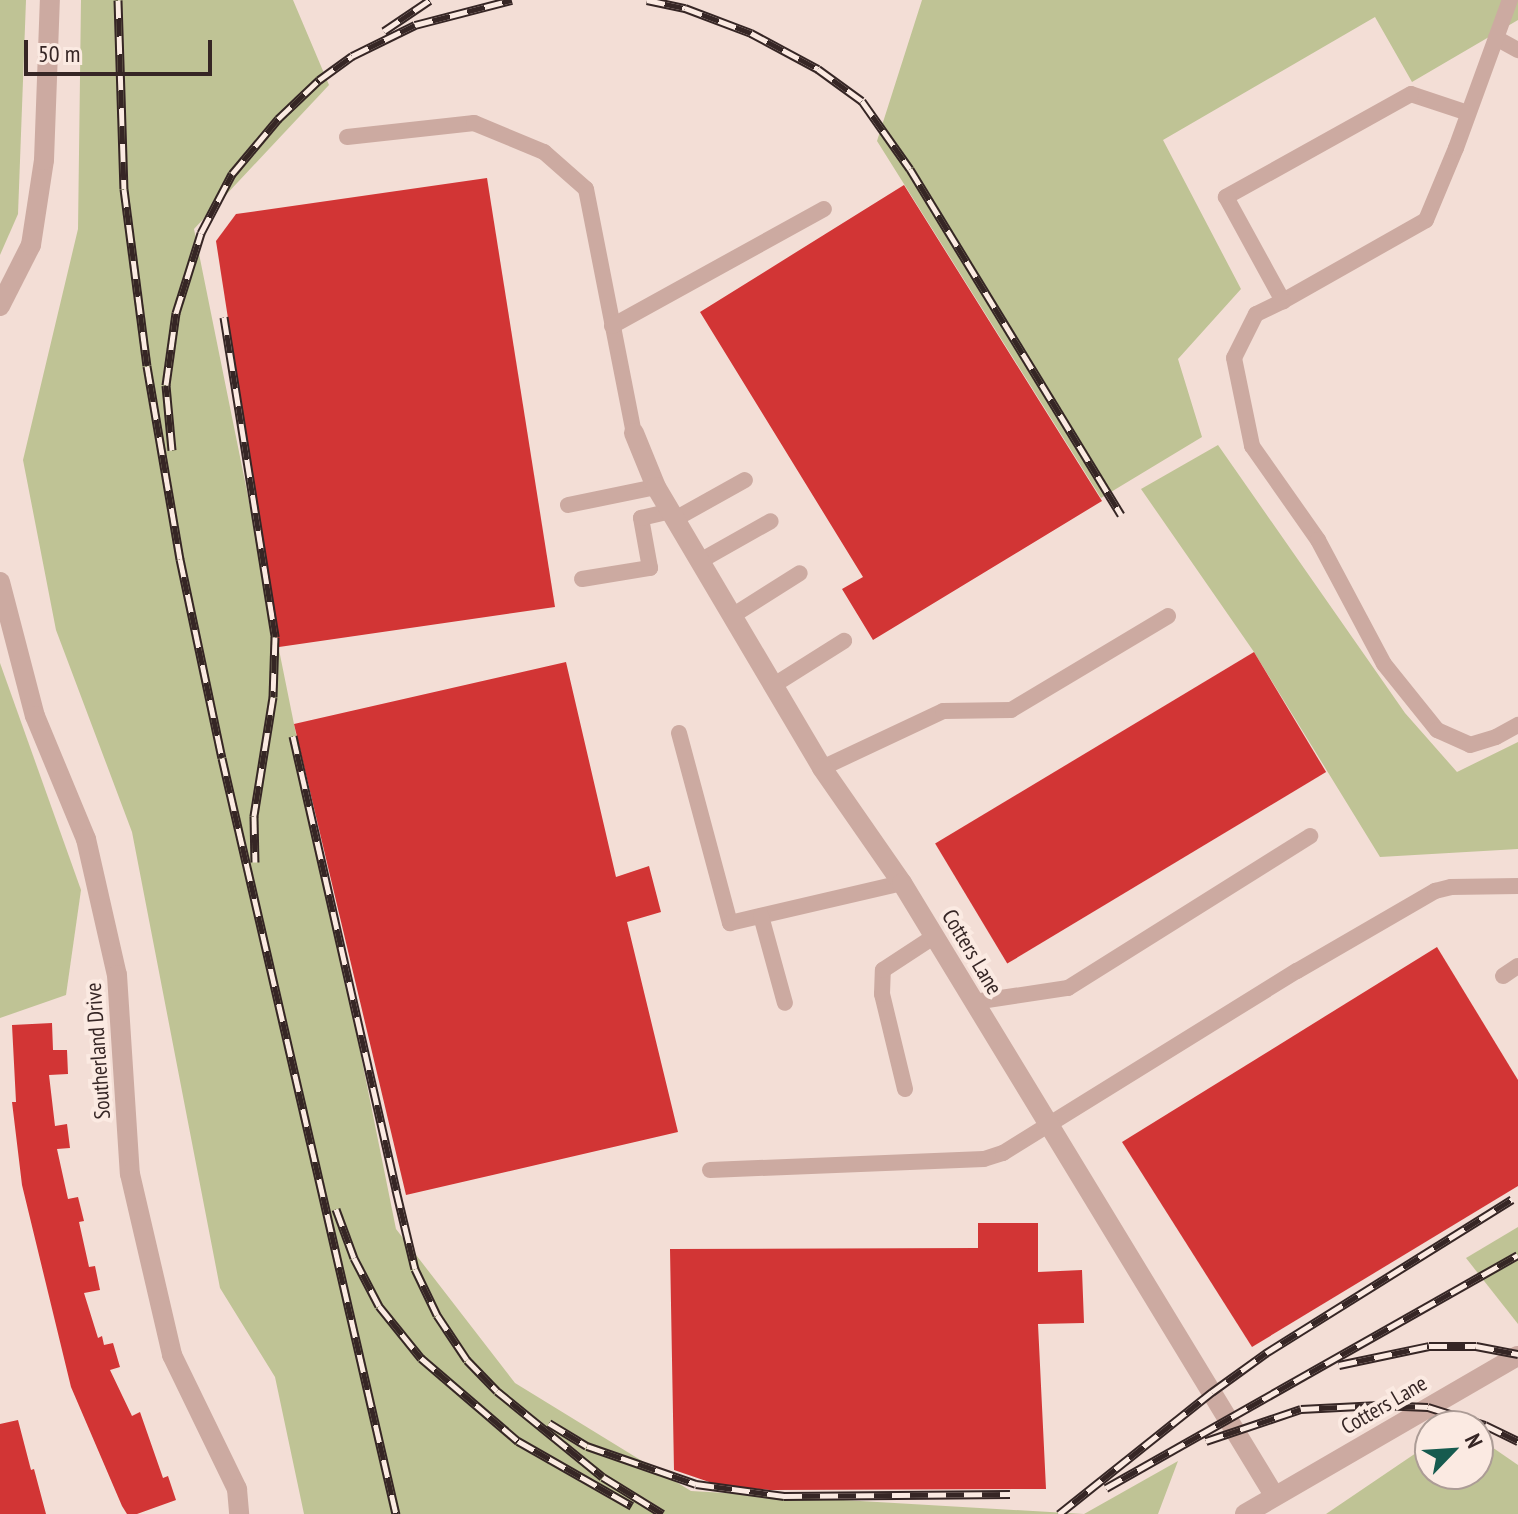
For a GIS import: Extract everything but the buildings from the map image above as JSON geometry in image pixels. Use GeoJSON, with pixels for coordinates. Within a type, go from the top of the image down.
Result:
{"type":"FeatureCollection","features":[{"type":"Feature","properties":{"kind":"street"},"geometry":{"type":"LineString","coordinates":[[0,306],[31,245],[44,160],[50,0]]}},
{"type":"Feature","properties":{"kind":"street","name":"Cotters Lane"},"geometry":{"type":"LineString","coordinates":[[634,433],[656,487],[822,768],[935,936],[1274,1495]]}},
{"type":"Feature","properties":{"kind":"street","name":"Southerland Drive"},"geometry":{"type":"LineString","coordinates":[[0,582],[35,716],[86,839],[117,975],[130,1174],[172,1355],[237,1489],[239,1514]]}},
{"type":"Feature","properties":{"kind":"street","name":"Cotters Lane"},"geometry":{"type":"LineString","coordinates":[[1245,1514],[1518,1356]]}},
{"type":"Feature","properties":{"kind":"lane"},"geometry":{"type":"LineString","coordinates":[[1510,0],[1426,220],[1256,314],[1234,358],[1252,446],[1318,540],[1384,664],[1437,730],[1470,745],[1496,737],[1518,725]]}},
{"type":"Feature","properties":{"kind":"lane"},"geometry":{"type":"LineString","coordinates":[[1496,38],[1518,50]]}},
{"type":"Feature","properties":{"kind":"lane"},"geometry":{"type":"LineString","coordinates":[[1283,301],[1226,197],[1411,94],[1468,113]]}},
{"type":"Feature","properties":{"kind":"lane"},"geometry":{"type":"LineString","coordinates":[[347,137],[474,123],[544,152],[586,189],[634,433]]}},
{"type":"Feature","properties":{"kind":"lane"},"geometry":{"type":"LineString","coordinates":[[612,326],[824,209]]}},
{"type":"Feature","properties":{"kind":"lane"},"geometry":{"type":"LineString","coordinates":[[582,579],[650,568],[641,518],[673,515],[745,480]]}},
{"type":"Feature","properties":{"kind":"lane"},"geometry":{"type":"LineString","coordinates":[[568,505],[656,487]]}},
{"type":"Feature","properties":{"kind":"lane"},"geometry":{"type":"LineString","coordinates":[[700,561],[771,521]]}},
{"type":"Feature","properties":{"kind":"lane"},"geometry":{"type":"LineString","coordinates":[[732,616],[800,573]]}},
{"type":"Feature","properties":{"kind":"lane"},"geometry":{"type":"LineString","coordinates":[[822,768],[943,711],[1011,710],[1168,616]]}},
{"type":"Feature","properties":{"kind":"lane"},"geometry":{"type":"LineString","coordinates":[[774,685],[844,641]]}},
{"type":"Feature","properties":{"kind":"lane"},"geometry":{"type":"LineString","coordinates":[[679,733],[730,923],[902,883]]}},
{"type":"Feature","properties":{"kind":"lane"},"geometry":{"type":"LineString","coordinates":[[974,1002],[1068,988],[1310,836]]}},
{"type":"Feature","properties":{"kind":"lane"},"geometry":{"type":"LineString","coordinates":[[710,1170],[984,1159],[1003,1153],[1435,891],[1451,887],[1518,886]]}},
{"type":"Feature","properties":{"kind":"lane"},"geometry":{"type":"LineString","coordinates":[[761,916],[785,1003]]}},
{"type":"Feature","properties":{"kind":"lane"},"geometry":{"type":"LineString","coordinates":[[905,1089],[882,994],[883,970],[935,936]]}},
{"type":"Feature","properties":{"kind":"lane"},"geometry":{"type":"LineString","coordinates":[[1503,976],[1518,966]]}},
{"type":"Feature","properties":{"kind":"green space"},"geometry":{"type":"Polygon","coordinates":[[[0,0],[26,0],[18,214],[0,255],[0,0]]]}},
{"type":"Feature","properties":{"kind":"green space"},"geometry":{"type":"Polygon","coordinates":[[[81,0],[293,0],[329,85],[194,229],[396,1229],[515,1383],[691,1491],[1084,1514],[304,1514],[275,1377],[220,1288],[132,832],[56,630],[23,460],[78,229],[81,0]]]}},
{"type":"Feature","properties":{"kind":"green space"},"geometry":{"type":"Polygon","coordinates":[[[922,0],[1518,0],[1518,20],[1412,82],[1375,17],[1163,140],[1241,289],[1178,359],[1202,437],[1101,498],[877,141],[922,0]]]}},
{"type":"Feature","properties":{"kind":"green space"},"geometry":{"type":"Polygon","coordinates":[[[1218,445],[1405,713],[1457,772],[1518,742],[1518,849],[1380,857],[1254,652],[1141,489],[1218,445]]]}},
{"type":"Feature","properties":{"kind":"green space"},"geometry":{"type":"Polygon","coordinates":[[[0,663],[81,890],[66,995],[0,1018],[0,663]]]}},
{"type":"Feature","properties":{"kind":"green space"},"geometry":{"type":"Polygon","coordinates":[[[1518,1227],[1518,1324],[1466,1258],[1518,1227]]]}},
{"type":"Feature","properties":{"kind":"green space"},"geometry":{"type":"Polygon","coordinates":[[[1494,1448],[1518,1465],[1518,1514],[1326,1514],[1414,1454],[1414,1490],[1494,1490],[1494,1448]]]}},
{"type":"Feature","properties":{"kind":"green space"},"geometry":{"type":"Polygon","coordinates":[[[1178,1461],[1158,1514],[1084,1514],[1178,1461]]]}},
{"type":"Feature","properties":{"kind":"railway"},"geometry":{"type":"LineString","coordinates":[[118,0],[124,189],[147,366],[180,559],[222,758],[396,1514]]}},
{"type":"Feature","properties":{"kind":"railway"},"geometry":{"type":"LineString","coordinates":[[384,31],[430,0]]}},
{"type":"Feature","properties":{"kind":"railway"},"geometry":{"type":"LineString","coordinates":[[172,450],[166,385],[176,313],[201,233],[232,174],[278,119],[319,80],[352,56],[415,25],[512,0]]}},
{"type":"Feature","properties":{"kind":"railway"},"geometry":{"type":"LineString","coordinates":[[647,0],[685,8],[751,33],[818,69],[862,101],[910,169],[1121,515]]}},
{"type":"Feature","properties":{"kind":"railway"},"geometry":{"type":"LineString","coordinates":[[224,317],[275,637],[273,697],[254,816],[255,862]]}},
{"type":"Feature","properties":{"kind":"railway"},"geometry":{"type":"LineString","coordinates":[[293,736],[415,1269],[437,1315],[467,1360],[497,1391],[603,1477],[663,1514]]}},
{"type":"Feature","properties":{"kind":"railway"},"geometry":{"type":"LineString","coordinates":[[1059,1514],[1266,1353],[1512,1199]]}},
{"type":"Feature","properties":{"kind":"railway"},"geometry":{"type":"LineString","coordinates":[[336,1209],[354,1258],[379,1306],[421,1358],[518,1441],[632,1506]]}},
{"type":"Feature","properties":{"kind":"railway"},"geometry":{"type":"LineString","coordinates":[[1106,1488],[1518,1255]]}},
{"type":"Feature","properties":{"kind":"railway"},"geometry":{"type":"LineString","coordinates":[[1339,1365],[1429,1346],[1476,1346],[1518,1354]]}},
{"type":"Feature","properties":{"kind":"railway"},"geometry":{"type":"LineString","coordinates":[[1206,1441],[1301,1409],[1379,1405],[1428,1407],[1485,1425],[1518,1441]]}},
{"type":"Feature","properties":{"kind":"railway"},"geometry":{"type":"LineString","coordinates":[[549,1423],[587,1446],[696,1484],[784,1496],[1010,1494]]}}]}
